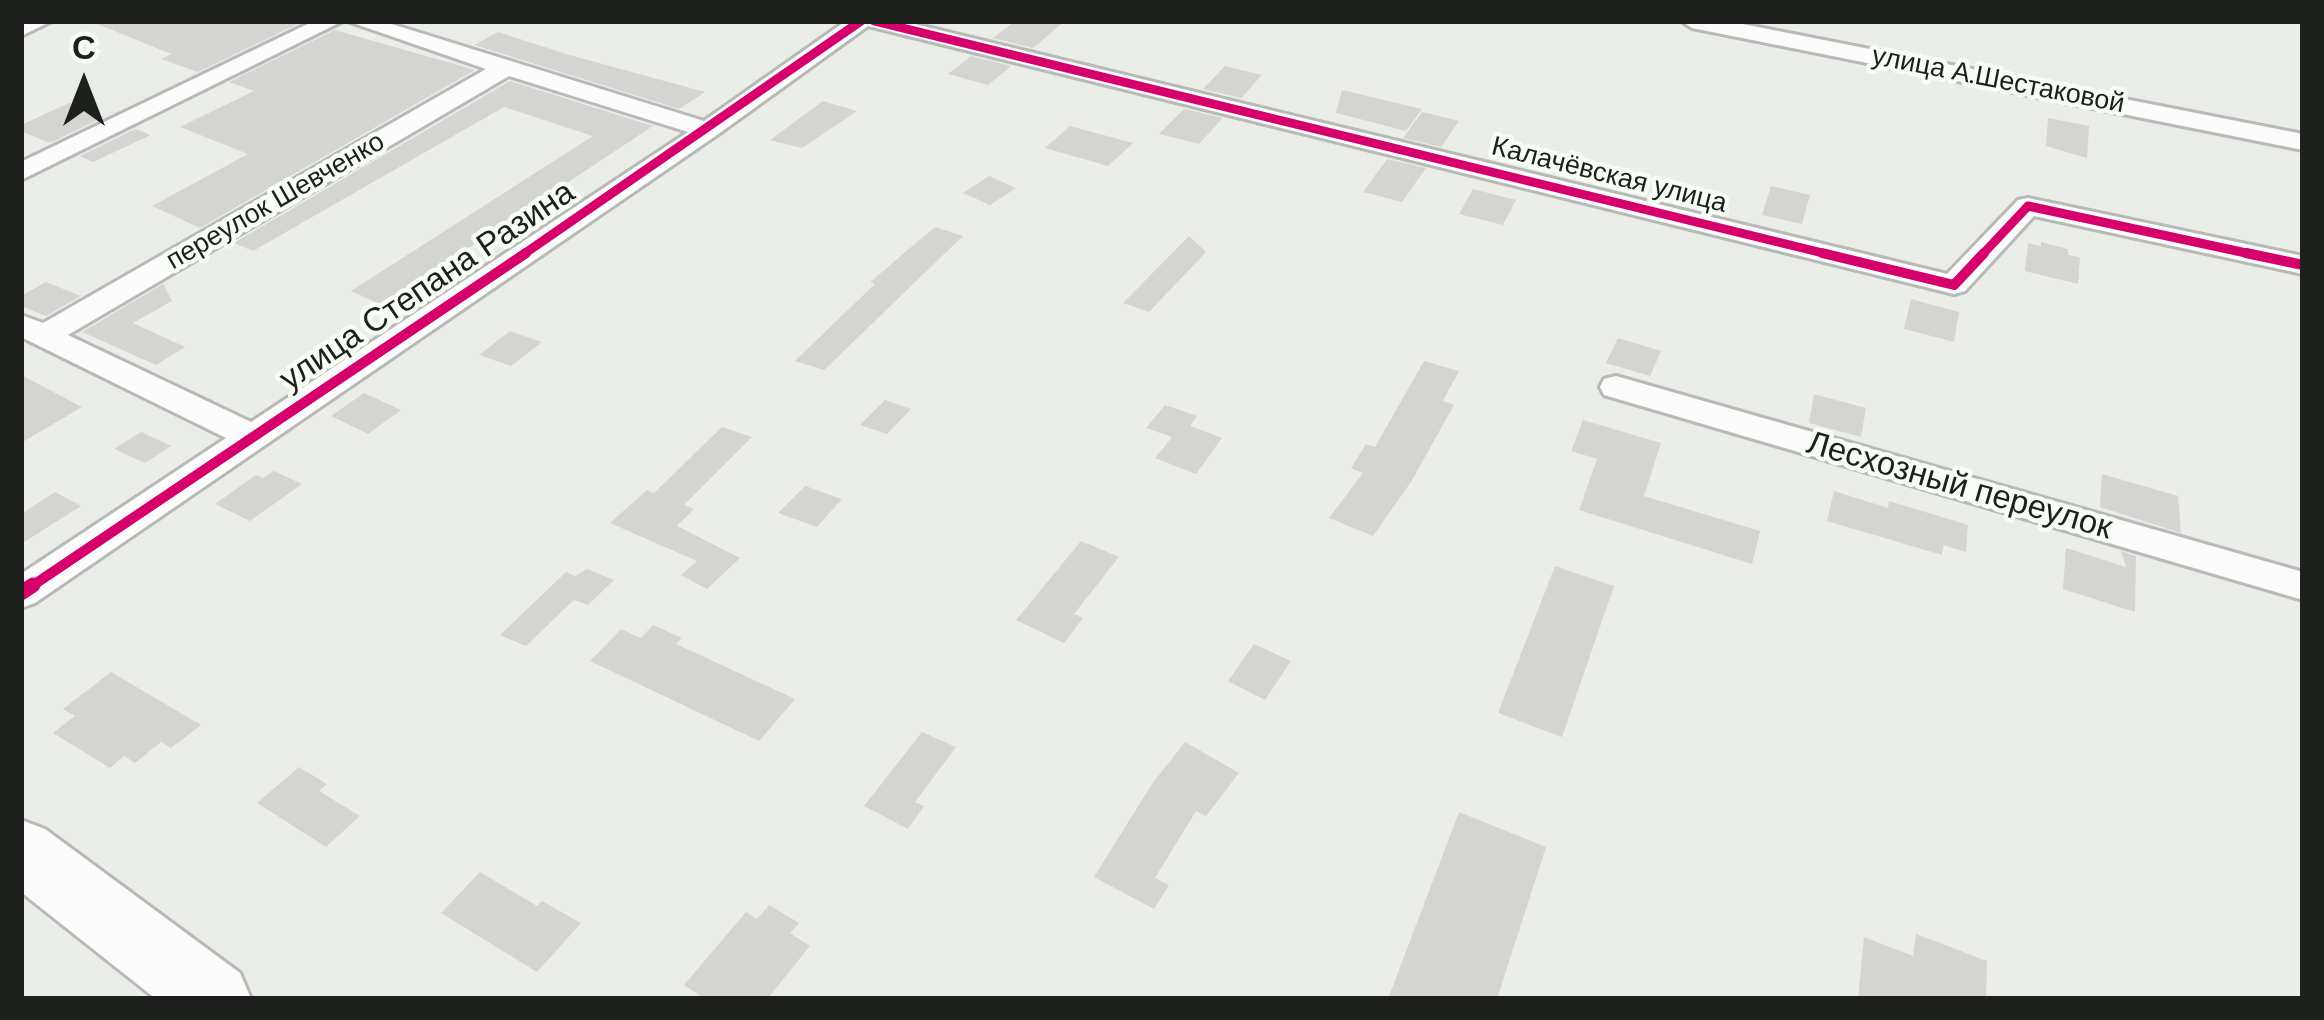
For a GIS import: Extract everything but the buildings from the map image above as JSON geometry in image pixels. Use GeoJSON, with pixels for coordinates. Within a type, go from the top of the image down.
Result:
{"type":"FeatureCollection","features":[{"type":"Feature","properties":{"kind":"street"},"geometry":{"type":"LineString","coordinates":[[21,29],[40,21]]}},
{"type":"Feature","properties":{"kind":"street"},"geometry":{"type":"LineString","coordinates":[[21,172],[332,21]]}},
{"type":"Feature","properties":{"kind":"street"},"geometry":{"type":"LineString","coordinates":[[358,21],[709,130]]}},
{"type":"Feature","properties":{"kind":"street","name":"улица Степана Разина"},"geometry":{"type":"LineString","coordinates":[[21,593],[709,130],[861,21]]}},
{"type":"Feature","properties":{"kind":"street","name":"Калачёвская улица"},"geometry":{"type":"LineString","coordinates":[[874,21],[1954,285],[2028,206],[2303,265]]}},
{"type":"Feature","properties":{"kind":"street","name":"улица А.Шестаковой"},"geometry":{"type":"LineString","coordinates":[[1692,21],[2303,142]]}},
{"type":"Feature","properties":{"kind":"street","name":"переулок Шевченко"},"geometry":{"type":"LineString","coordinates":[[33,330],[507,68]]}},
{"type":"Feature","properties":{"kind":"street"},"geometry":{"type":"LineString","coordinates":[[33,330],[254,437]]}},
{"type":"Feature","properties":{"kind":"street","name":"Лесхозный переулок"},"geometry":{"type":"LineString","coordinates":[[1616,387],[2303,586]]}},
{"type":"Feature","properties":{"kind":"street"},"geometry":{"type":"LineString","coordinates":[[21,850],[212,998]]}},
{"type":"Feature","properties":{"kind":"cycle path"},"geometry":{"type":"LineString","coordinates":[[21,593],[708,130],[861,21]]}},
{"type":"Feature","properties":{"kind":"cycle path"},"geometry":{"type":"LineString","coordinates":[[874,21],[1954,285],[2028,206],[2303,265]]}}]}
